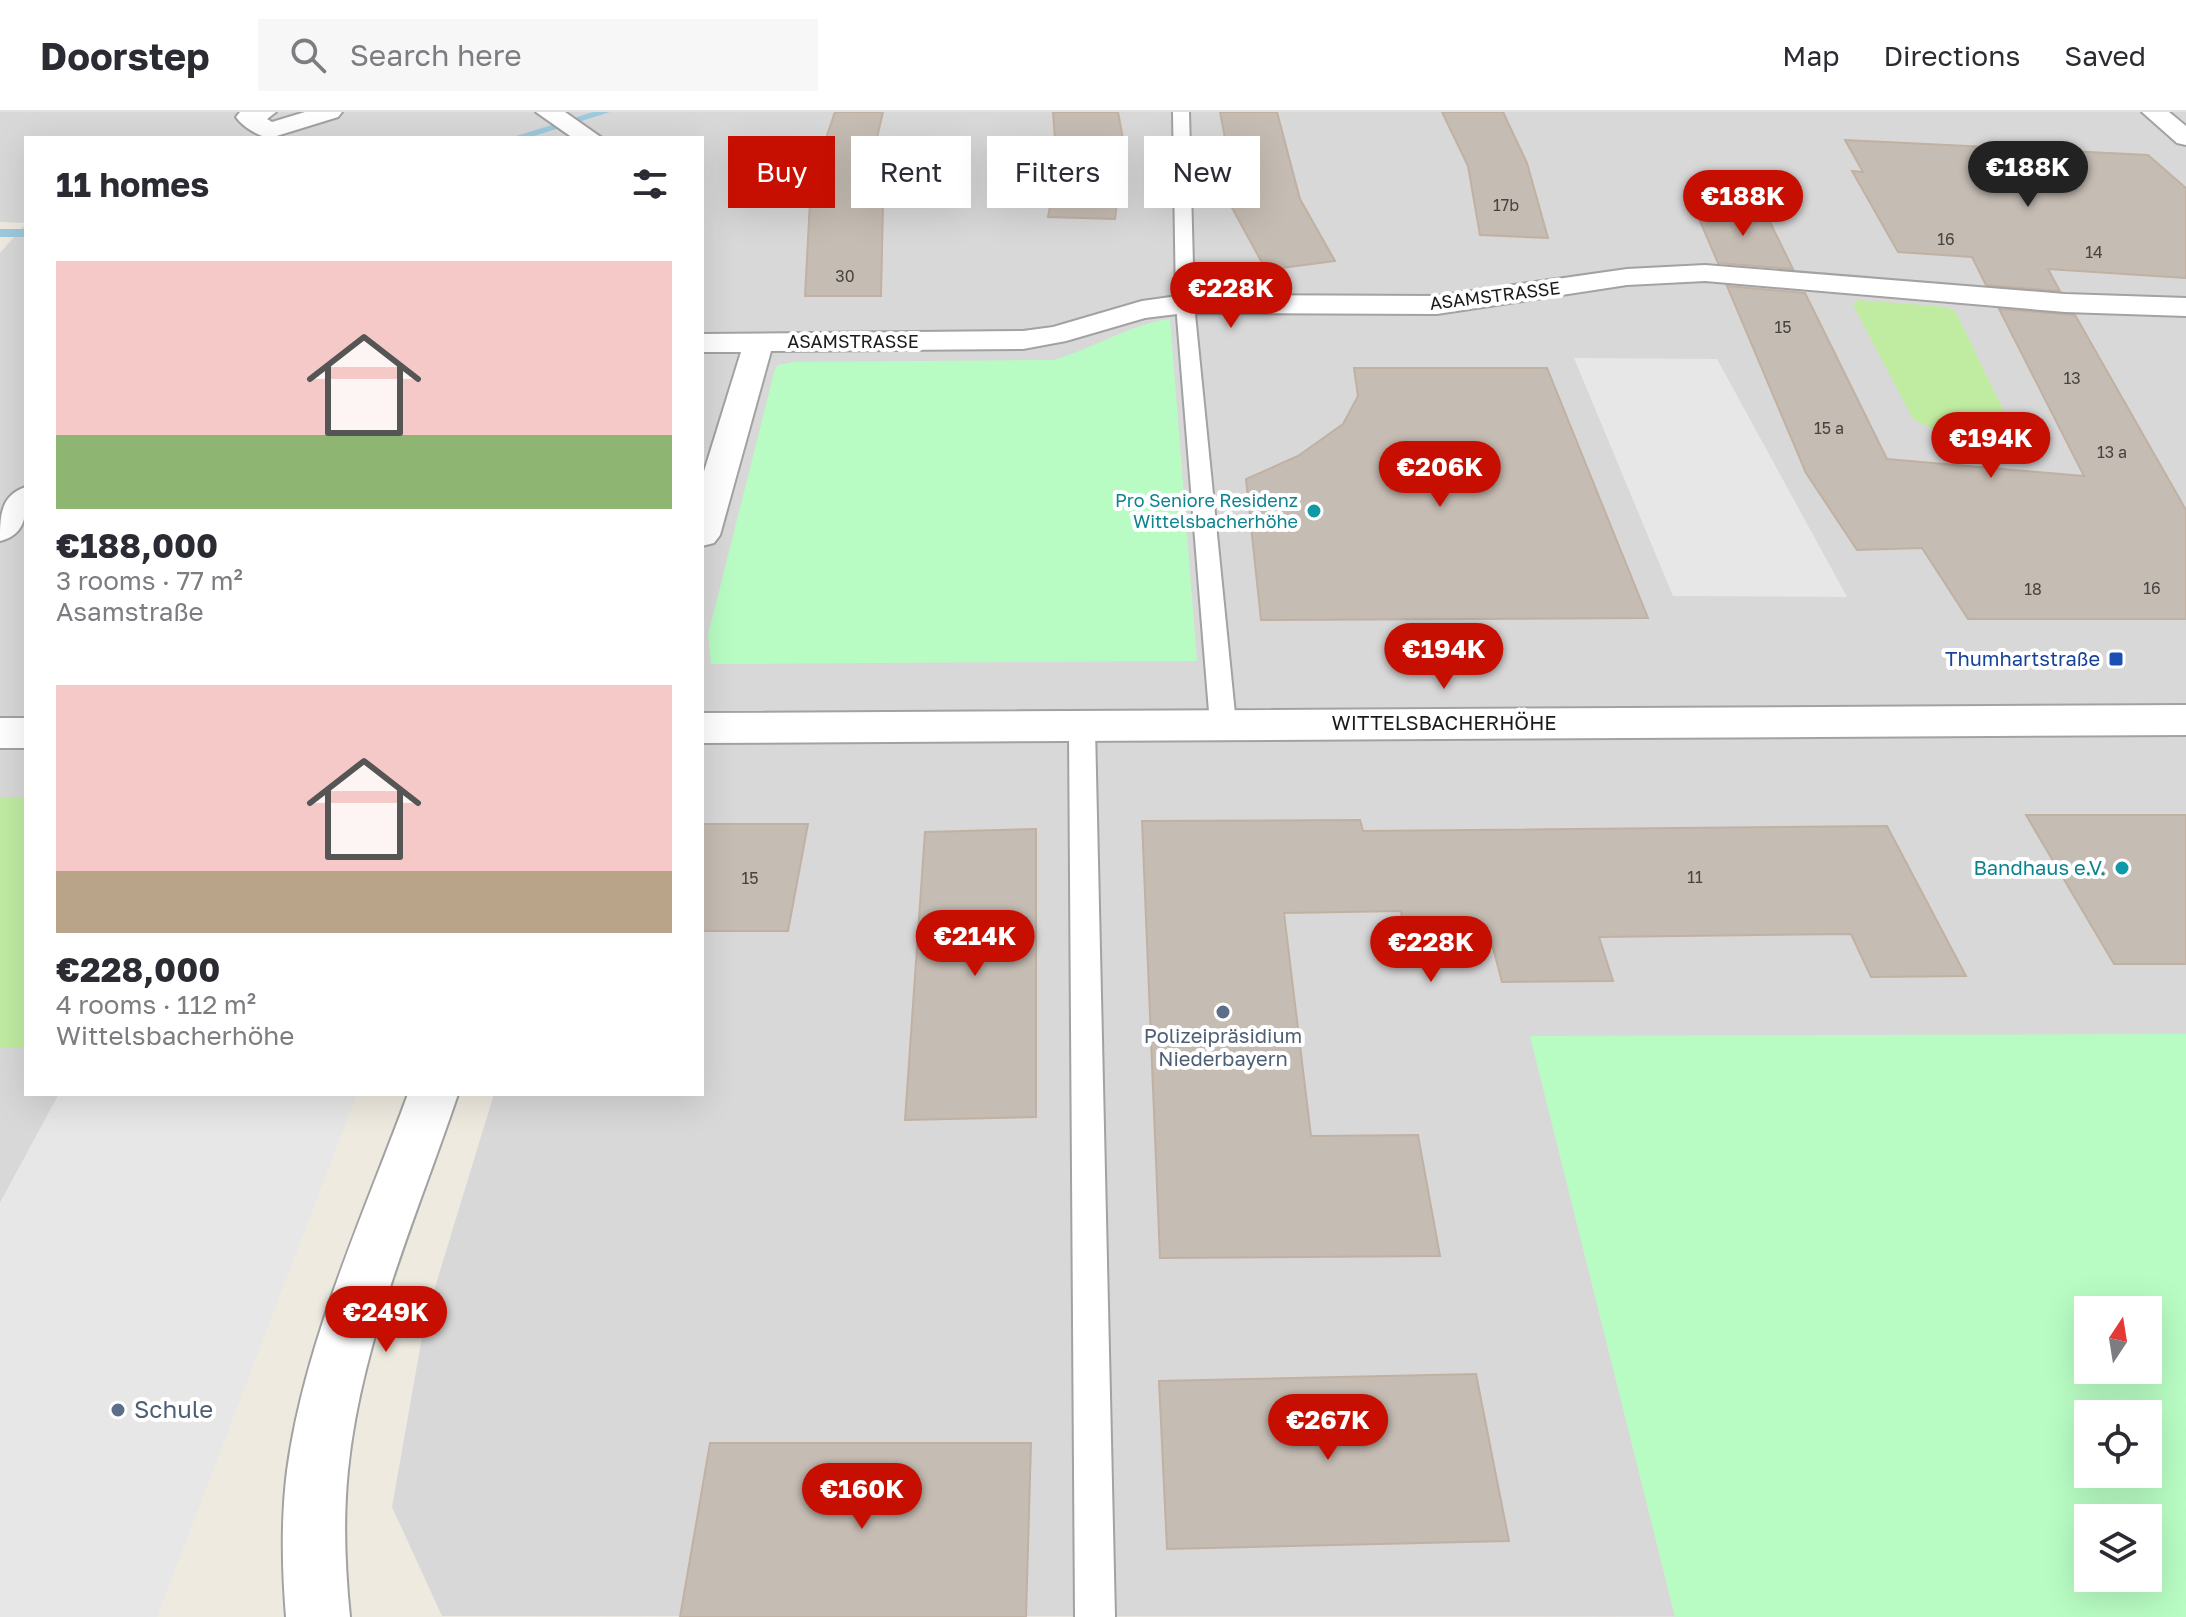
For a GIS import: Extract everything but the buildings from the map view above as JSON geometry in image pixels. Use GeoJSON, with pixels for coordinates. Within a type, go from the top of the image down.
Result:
{"type":"FeatureCollection","features":[{"type":"Feature","properties":{"kind":"street"},"geometry":{"type":"LineString","coordinates":[[264,112],[248,117],[269,131],[330,112]]}},
{"type":"Feature","properties":{"kind":"street"},"geometry":{"type":"LineString","coordinates":[[548,112],[581,132]]}},
{"type":"Feature","properties":{"kind":"street"},"geometry":{"type":"LineString","coordinates":[[2154,112],[2186,138]]}},
{"type":"Feature","properties":{"kind":"street","name":"ASAMSTRASSE"},"geometry":{"type":"LineString","coordinates":[[704,343],[1023,340],[1056,335],[1142,310],[1185,304],[1437,305],[1627,277],[1705,273],[2065,303],[2186,307]]}},
{"type":"Feature","properties":{"kind":"street","name":"ASAMSTRASSE"},"geometry":{"type":"LineString","coordinates":[[704,528],[759,342]]}},
{"type":"Feature","properties":{"kind":"street"},"geometry":{"type":"LineString","coordinates":[[0,530],[24,500]]}},
{"type":"Feature","properties":{"kind":"street","name":"WITTELSBACHERHÖHE"},"geometry":{"type":"LineString","coordinates":[[704,728],[2186,720]]}},
{"type":"Feature","properties":{"kind":"street"},"geometry":{"type":"LineString","coordinates":[[0,733],[24,733]]}},
{"type":"Feature","properties":{"kind":"street"},"geometry":{"type":"LineString","coordinates":[[318,1617],[313,1544],[321,1450],[342,1355],[432,1096]]}},
{"type":"Feature","properties":{"kind":"lane"},"geometry":{"type":"LineString","coordinates":[[1181,112],[1185,304],[1223,724]]}},
{"type":"Feature","properties":{"kind":"lane"},"geometry":{"type":"LineString","coordinates":[[1082,728],[1095,1617]]}},
{"type":"Feature","properties":{"kind":"shaded area"},"geometry":{"type":"Polygon","coordinates":[[[0,112],[2186,112],[2186,1617],[442,1616],[392,1507],[425,1320],[493,1096],[704,1096],[704,136],[24,136],[24,223],[0,222],[0,112]]]}},
{"type":"Feature","properties":{"kind":"shaded area"},"geometry":{"type":"Polygon","coordinates":[[[24,225],[24,1096],[58,1096],[0,1203],[0,253],[24,225]]]}},
{"type":"Feature","properties":{"kind":"shaded area"},"geometry":{"type":"Polygon","coordinates":[[[1574,358],[1717,359],[1847,597],[1673,596],[1574,358]]]}},
{"type":"Feature","properties":{"kind":"shaded area","name":"Schule"},"geometry":{"type":"Polygon","coordinates":[[[58,1096],[356,1096],[157,1617],[0,1617],[0,1203],[58,1096]]]}},
{"type":"Feature","properties":{"kind":"green space"},"geometry":{"type":"Polygon","coordinates":[[[1858,300],[1947,307],[1956,312],[2011,426],[1991,437],[1963,437],[1913,419],[1853,305],[1858,300]]]}},
{"type":"Feature","properties":{"kind":"green space"},"geometry":{"type":"Polygon","coordinates":[[[1170,319],[1197,661],[711,664],[708,635],[778,365],[794,362],[1053,360],[1140,326],[1170,319]]]}},
{"type":"Feature","properties":{"kind":"green space"},"geometry":{"type":"Polygon","coordinates":[[[0,797],[24,797],[24,1047],[0,1047],[0,797]]]}},
{"type":"Feature","properties":{"kind":"green space"},"geometry":{"type":"Polygon","coordinates":[[[2186,1034],[2186,1617],[1675,1617],[1530,1036],[2186,1034]]]}},
{"type":"Feature","properties":{"kind":"waterway"},"geometry":{"type":"LineString","coordinates":[[523,136],[605,112]]}},
{"type":"Feature","properties":{"kind":"waterway"},"geometry":{"type":"LineString","coordinates":[[0,233],[24,233]]}},
{"type":"Feature","properties":{"kind":"place","name":"Pro Seniore Residenz Wittelsbacherhöhe"},"geometry":{"type":"Point","coordinates":[1314,511]}},
{"type":"Feature","properties":{"kind":"place","name":"Thumhartstraße"},"geometry":{"type":"Point","coordinates":[2116,659]}},
{"type":"Feature","properties":{"kind":"place","name":"Bandhaus e.V."},"geometry":{"type":"Point","coordinates":[2122,868]}},
{"type":"Feature","properties":{"kind":"place","name":"Polizeipräsidium Niederbayern"},"geometry":{"type":"Point","coordinates":[1223,1012]}},
{"type":"Feature","properties":{"kind":"place","name":"Schule"},"geometry":{"type":"Point","coordinates":[118,1410]}}]}
